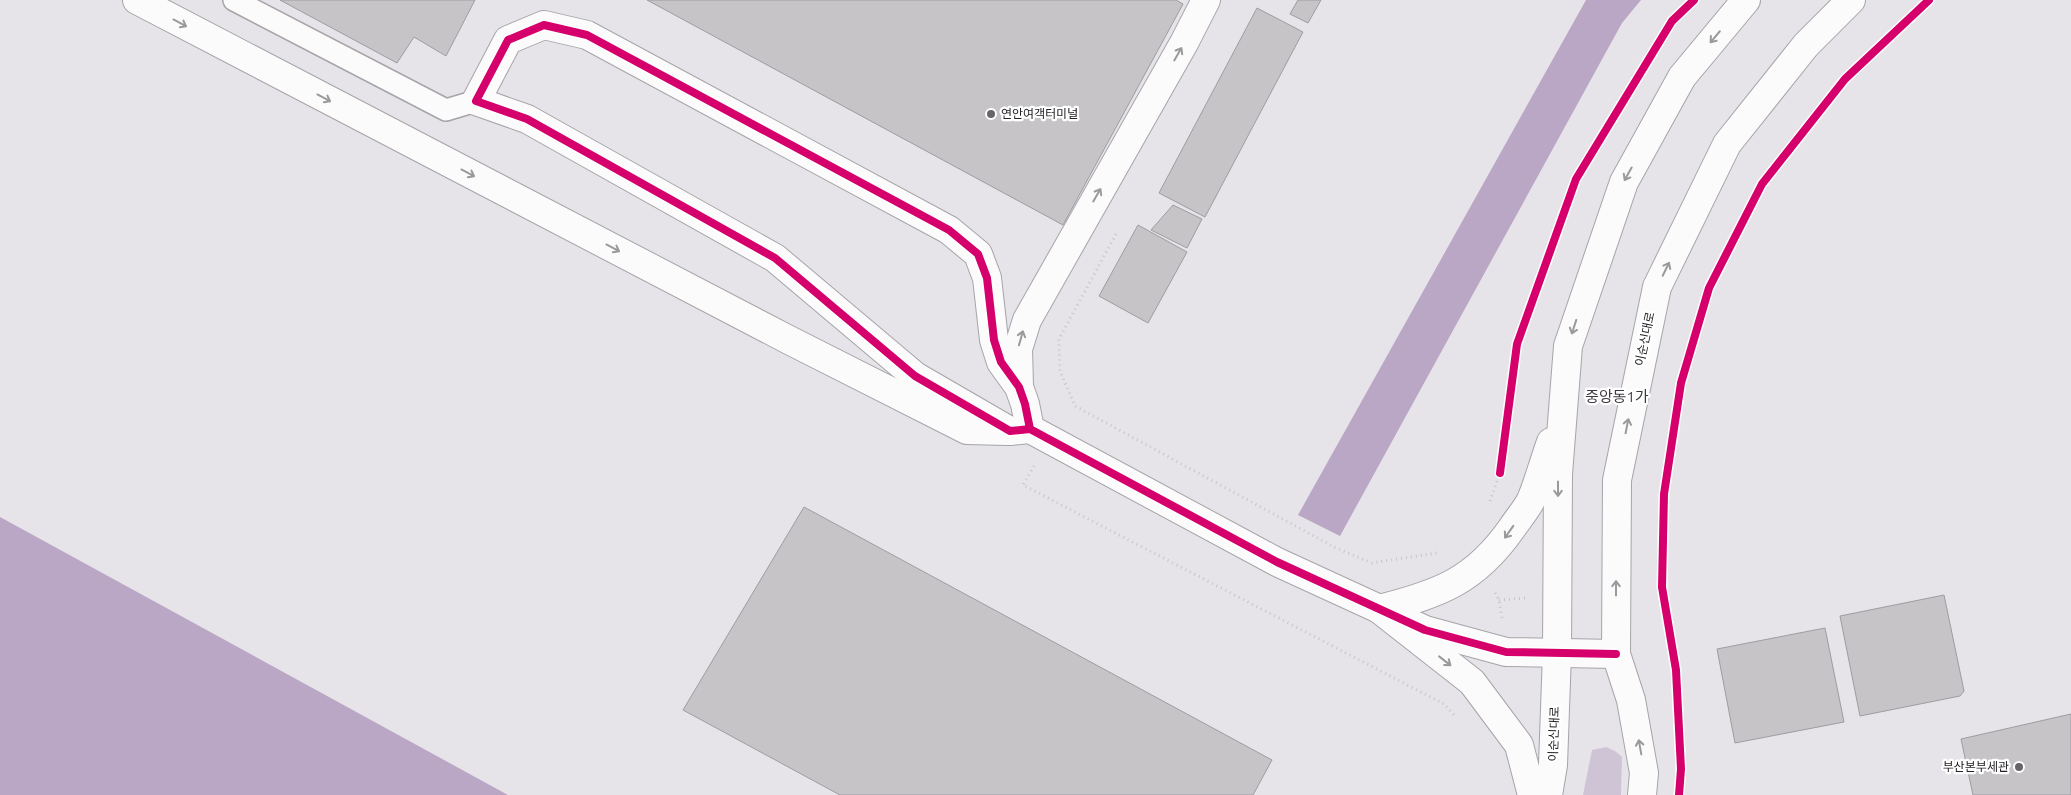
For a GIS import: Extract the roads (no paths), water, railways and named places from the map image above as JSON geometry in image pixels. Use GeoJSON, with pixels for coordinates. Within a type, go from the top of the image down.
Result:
{"type":"FeatureCollection","features":[{"type":"Feature","properties":{"kind":"street"},"geometry":{"type":"LineString","coordinates":[[137,0],[789,340],[967,430],[1030,433]]}},
{"type":"Feature","properties":{"kind":"street"},"geometry":{"type":"LineString","coordinates":[[1018,387],[1018,350],[1027,320],[1184,43],[1206,0]]}},
{"type":"Feature","properties":{"kind":"street","name":"이순신대로"},"geometry":{"type":"LineString","coordinates":[[1548,795],[1553,764],[1557,652],[1558,474],[1568,346],[1624,182],[1682,77],[1746,0]]}},
{"type":"Feature","properties":{"kind":"street","name":"이순신대로"},"geometry":{"type":"LineString","coordinates":[[1642,795],[1644,773],[1631,700],[1616,654],[1617,480],[1656,287],[1727,144],[1806,45],[1851,0]]}},
{"type":"Feature","properties":{"kind":"street"},"geometry":{"type":"LineString","coordinates":[[1030,433],[1025,404],[1018,387],[1001,362],[994,340],[987,278],[978,254],[949,230],[587,35],[544,25],[508,40],[476,101],[528,119],[775,258],[915,376],[1030,433],[1277,562],[1425,630],[1506,652],[1616,654]]}},
{"type":"Feature","properties":{"kind":"street"},"geometry":{"type":"LineString","coordinates":[[1379,609],[1421,598],[1454,584],[1481,566],[1505,538],[1530,501],[1564,408]]}},
{"type":"Feature","properties":{"kind":"street"},"geometry":{"type":"LineString","coordinates":[[1379,609],[1472,682],[1519,745],[1532,795]]}},
{"type":"Feature","properties":{"kind":"lane"},"geometry":{"type":"LineString","coordinates":[[234,0],[446,110],[476,101]]}},
{"type":"Feature","properties":{"kind":"place","name":"연안여객터미널"},"geometry":{"type":"Point","coordinates":[991,114]}},
{"type":"Feature","properties":{"kind":"place","name":"부산본부세관"},"geometry":{"type":"Point","coordinates":[2019,767]}},
{"type":"Feature","properties":{"kind":"district","name":"중앙동1가"},"geometry":{"type":"Point","coordinates":[1617,397]}}]}
